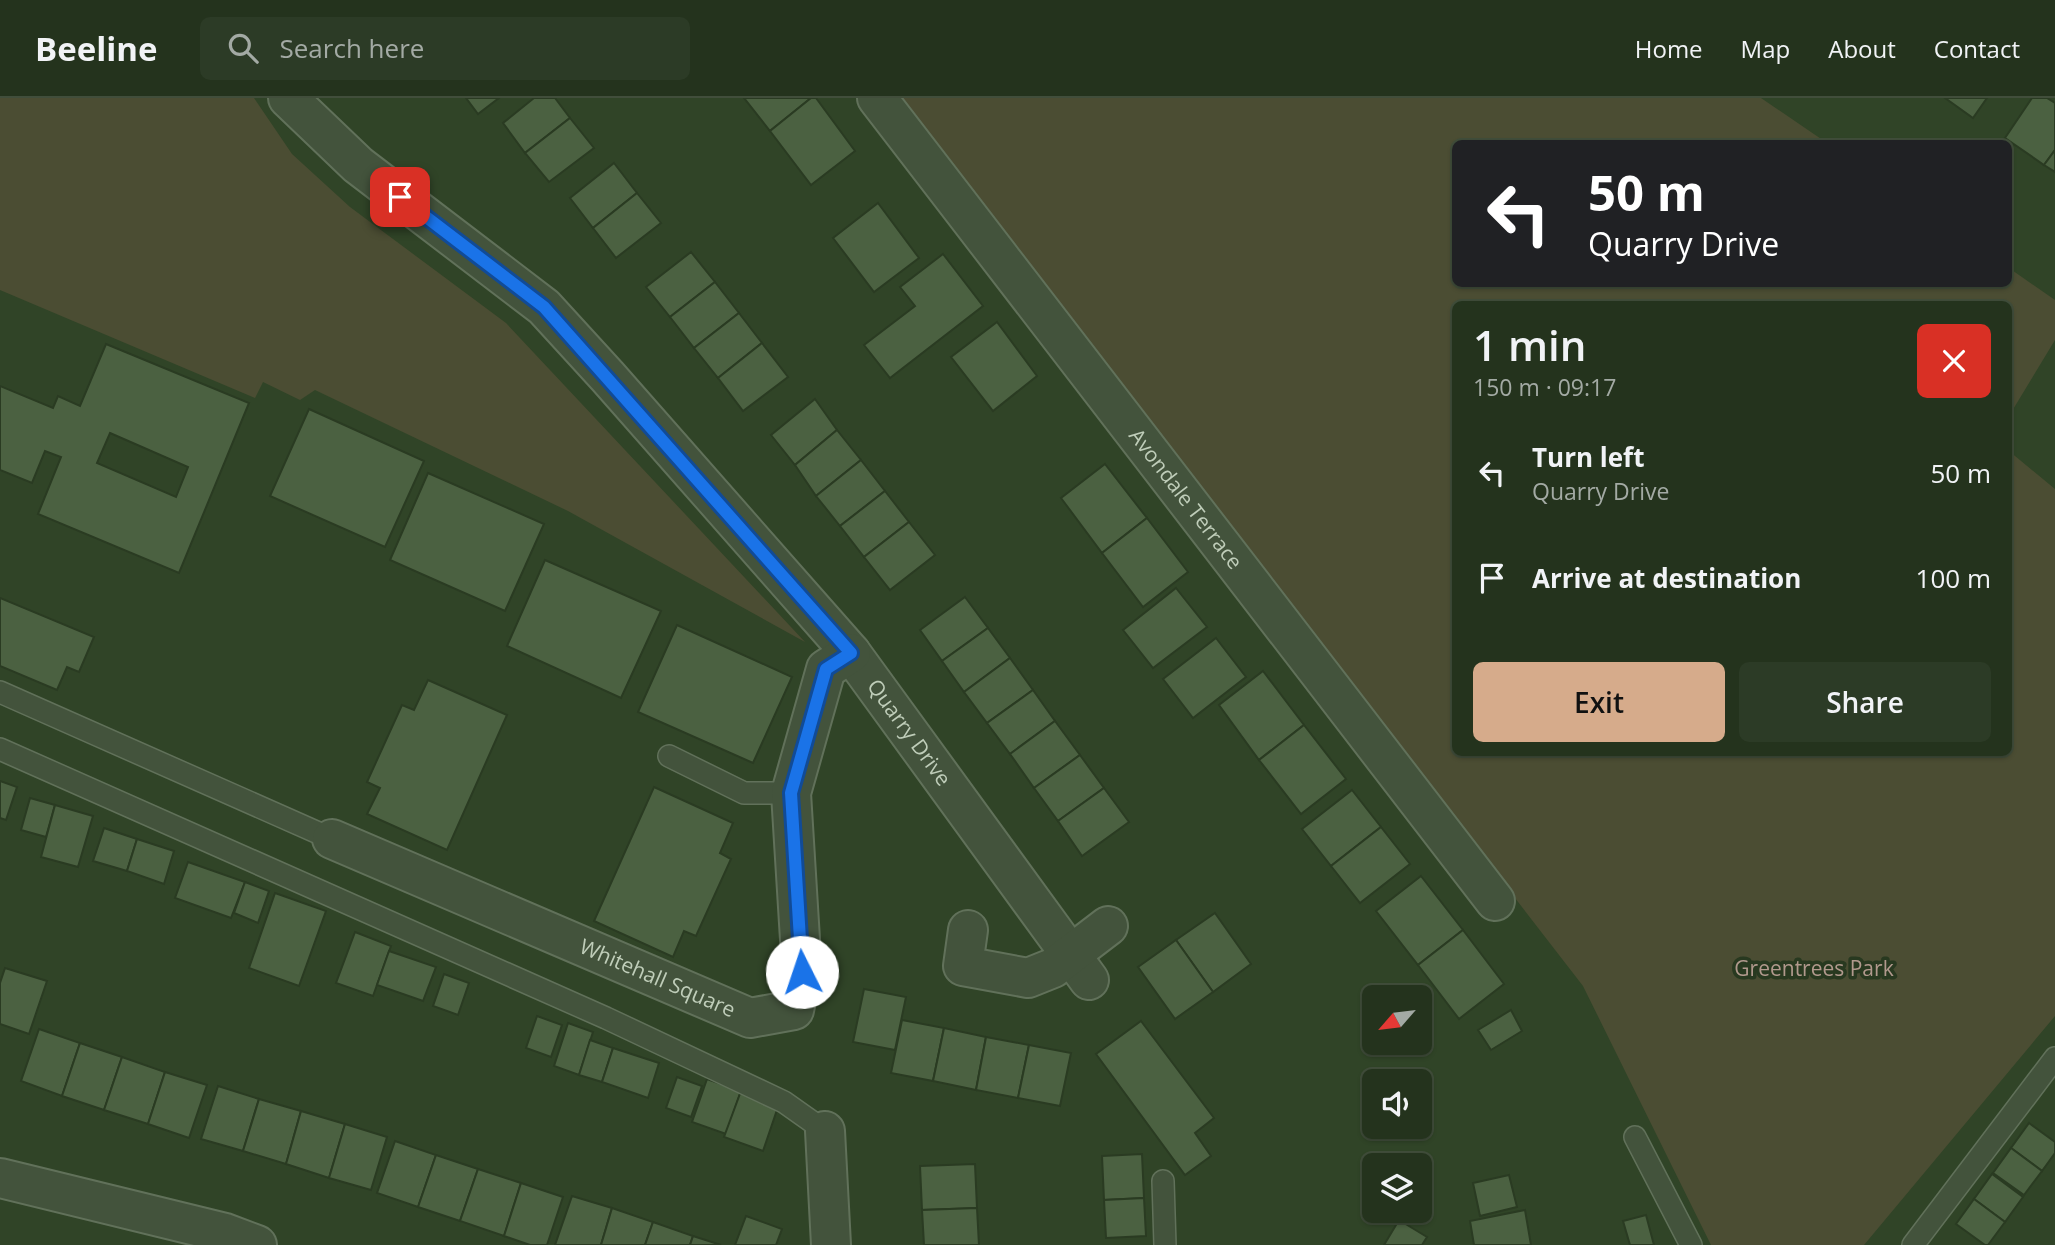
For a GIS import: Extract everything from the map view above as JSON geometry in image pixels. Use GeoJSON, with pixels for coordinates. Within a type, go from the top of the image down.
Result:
{"type":"FeatureCollection","features":[{"type":"Feature","properties":{"kind":"street","name":"Quarry Drive"},"geometry":{"type":"LineString","coordinates":[[288,98],[358,165],[544,307],[617,387],[851,653],[1080,967]]}},
{"type":"Feature","properties":{"kind":"street","name":"Avondale Terrace"},"geometry":{"type":"LineString","coordinates":[[877,98],[1495,901]]}},
{"type":"Feature","properties":{"kind":"street","name":"Whitehall Square"},"geometry":{"type":"LineString","coordinates":[[332,839],[750,1018],[794,1010],[802,972],[791,793],[826,669],[851,653]]}},
{"type":"Feature","properties":{"kind":"street"},"geometry":{"type":"LineString","coordinates":[[968,930],[963,966],[1028,978],[1053,968],[1080,967],[1108,926]]}},
{"type":"Feature","properties":{"kind":"street"},"geometry":{"type":"LineString","coordinates":[[825,1131],[831,1245]]}},
{"type":"Feature","properties":{"kind":"street"},"geometry":{"type":"LineString","coordinates":[[4,1172],[156,1230],[225,1233],[257,1245]]}},
{"type":"Feature","properties":{"kind":"lane"},"geometry":{"type":"LineString","coordinates":[[0,692],[332,839]]}},
{"type":"Feature","properties":{"kind":"lane"},"geometry":{"type":"LineString","coordinates":[[0,749],[606,1018],[784,1102],[825,1131]]}},
{"type":"Feature","properties":{"kind":"lane"},"geometry":{"type":"LineString","coordinates":[[669,756],[744,793],[791,793]]}},
{"type":"Feature","properties":{"kind":"lane"},"geometry":{"type":"LineString","coordinates":[[1913,1245],[2055,1058]]}},
{"type":"Feature","properties":{"kind":"lane"},"geometry":{"type":"LineString","coordinates":[[1636,1137],[1691,1245]]}},
{"type":"Feature","properties":{"kind":"lane"},"geometry":{"type":"LineString","coordinates":[[1163,1181],[1165,1245]]}},
{"type":"Feature","properties":{"kind":"green space"},"geometry":{"type":"Polygon","coordinates":[[[0,98],[254,98],[292,154],[350,207],[506,323],[805,642],[568,511],[315,390],[300,400],[263,382],[255,398],[0,290],[0,98]]]}},
{"type":"Feature","properties":{"kind":"green space","name":"Greentrees Park"},"geometry":{"type":"Polygon","coordinates":[[[897,98],[1761,98],[1823,140],[1452,140],[1452,287],[2012,287],[2012,270],[2055,300],[2055,340],[2012,411],[2012,301],[1452,301],[1452,756],[2012,756],[2012,453],[2055,489],[2055,1016],[1864,1245],[1711,1245],[1583,986],[897,98]]]}},
{"type":"Feature","properties":{"kind":"building"},"geometry":{"type":"Polygon","coordinates":[[[466,98],[499,98],[478,114],[466,98]]]}},
{"type":"Feature","properties":{"kind":"building"},"geometry":{"type":"Polygon","coordinates":[[[534,98],[555,98],[570,118],[525,153],[503,123],[534,98]]]}},
{"type":"Feature","properties":{"kind":"building"},"geometry":{"type":"Polygon","coordinates":[[[744,98],[811,98],[770,131],[744,98]]]}},
{"type":"Feature","properties":{"kind":"building"},"geometry":{"type":"Polygon","coordinates":[[[811,98],[816,98],[855,151],[811,185],[770,131],[811,98]]]}},
{"type":"Feature","properties":{"kind":"building"},"geometry":{"type":"Polygon","coordinates":[[[1945,98],[1987,98],[1973,118],[1945,98]]]}},
{"type":"Feature","properties":{"kind":"building"},"geometry":{"type":"Polygon","coordinates":[[[2032,98],[2047,98],[2055,103],[2055,150],[2044,165],[2012,143],[2012,140],[2005,138],[2032,98]]]}},
{"type":"Feature","properties":{"kind":"building"},"geometry":{"type":"Polygon","coordinates":[[[570,118],[594,148],[549,182],[525,153],[570,118]]]}},
{"type":"Feature","properties":{"kind":"building"},"geometry":{"type":"Polygon","coordinates":[[[2055,150],[2055,172],[2044,165],[2055,150]]]}},
{"type":"Feature","properties":{"kind":"building"},"geometry":{"type":"Polygon","coordinates":[[[614,163],[637,193],[593,228],[570,198],[614,163]]]}},
{"type":"Feature","properties":{"kind":"building"},"geometry":{"type":"Polygon","coordinates":[[[637,193],[661,223],[616,258],[593,228],[637,193]]]}},
{"type":"Feature","properties":{"kind":"building"},"geometry":{"type":"Polygon","coordinates":[[[878,203],[919,258],[874,292],[833,238],[878,203]]]}},
{"type":"Feature","properties":{"kind":"building"},"geometry":{"type":"Polygon","coordinates":[[[691,252],[715,282],[670,317],[646,287],[691,252]]]}},
{"type":"Feature","properties":{"kind":"building"},"geometry":{"type":"Polygon","coordinates":[[[943,254],[983,306],[890,378],[864,345],[915,306],[900,287],[943,254]]]}},
{"type":"Feature","properties":{"kind":"building"},"geometry":{"type":"Polygon","coordinates":[[[715,282],[739,313],[694,348],[670,317],[715,282]]]}},
{"type":"Feature","properties":{"kind":"building"},"geometry":{"type":"Polygon","coordinates":[[[739,313],[762,343],[718,378],[694,348],[739,313]]]}},
{"type":"Feature","properties":{"kind":"building"},"geometry":{"type":"Polygon","coordinates":[[[997,322],[1037,376],[993,411],[951,357],[997,322]]]}},
{"type":"Feature","properties":{"kind":"building"},"geometry":{"type":"Polygon","coordinates":[[[762,343],[788,377],[743,411],[718,378],[762,343]]]}},
{"type":"Feature","properties":{"kind":"building"},"geometry":{"type":"Polygon","coordinates":[[[106,344],[249,403],[179,573],[38,514],[61,457],[45,451],[32,483],[0,470],[0,386],[53,408],[58,396],[80,406],[106,344]],[[110,433],[97,463],[176,497],[188,467],[110,433]]]}},
{"type":"Feature","properties":{"kind":"building"},"geometry":{"type":"Polygon","coordinates":[[[815,399],[837,430],[795,465],[771,435],[815,399]]]}},
{"type":"Feature","properties":{"kind":"building"},"geometry":{"type":"Polygon","coordinates":[[[309,409],[424,461],[385,547],[270,496],[309,409]]]}},
{"type":"Feature","properties":{"kind":"building"},"geometry":{"type":"Polygon","coordinates":[[[837,430],[861,460],[816,496],[795,465],[837,430]]]}},
{"type":"Feature","properties":{"kind":"building"},"geometry":{"type":"Polygon","coordinates":[[[861,460],[885,491],[840,526],[816,496],[861,460]]]}},
{"type":"Feature","properties":{"kind":"building"},"geometry":{"type":"Polygon","coordinates":[[[1105,464],[1147,518],[1102,553],[1061,498],[1105,464]]]}},
{"type":"Feature","properties":{"kind":"building"},"geometry":{"type":"Polygon","coordinates":[[[428,473],[544,524],[505,611],[390,560],[428,473]]]}},
{"type":"Feature","properties":{"kind":"building"},"geometry":{"type":"Polygon","coordinates":[[[885,491],[909,522],[864,557],[840,526],[885,491]]]}},
{"type":"Feature","properties":{"kind":"building"},"geometry":{"type":"Polygon","coordinates":[[[1147,518],[1188,572],[1143,607],[1102,553],[1147,518]]]}},
{"type":"Feature","properties":{"kind":"building"},"geometry":{"type":"Polygon","coordinates":[[[909,522],[935,555],[890,590],[864,557],[909,522]]]}},
{"type":"Feature","properties":{"kind":"building"},"geometry":{"type":"Polygon","coordinates":[[[545,560],[661,611],[621,698],[507,646],[545,560]]]}},
{"type":"Feature","properties":{"kind":"building"},"geometry":{"type":"Polygon","coordinates":[[[1176,588],[1207,627],[1153,668],[1123,630],[1176,588]]]}},
{"type":"Feature","properties":{"kind":"building"},"geometry":{"type":"Polygon","coordinates":[[[965,597],[988,628],[942,661],[920,630],[965,597]]]}},
{"type":"Feature","properties":{"kind":"building"},"geometry":{"type":"Polygon","coordinates":[[[0,598],[94,637],[79,672],[67,667],[57,690],[0,666],[0,598]]]}},
{"type":"Feature","properties":{"kind":"building"},"geometry":{"type":"Polygon","coordinates":[[[677,625],[792,677],[753,763],[638,712],[677,625]]]}},
{"type":"Feature","properties":{"kind":"building"},"geometry":{"type":"Polygon","coordinates":[[[988,628],[1010,658],[964,692],[942,661],[988,628]]]}},
{"type":"Feature","properties":{"kind":"building"},"geometry":{"type":"Polygon","coordinates":[[[1216,638],[1246,677],[1193,718],[1163,679],[1216,638]]]}},
{"type":"Feature","properties":{"kind":"building"},"geometry":{"type":"Polygon","coordinates":[[[1010,658],[1033,690],[987,723],[964,692],[1010,658]]]}},
{"type":"Feature","properties":{"kind":"building"},"geometry":{"type":"Polygon","coordinates":[[[1263,671],[1304,725],[1259,760],[1219,705],[1263,671]]]}},
{"type":"Feature","properties":{"kind":"building"},"geometry":{"type":"Polygon","coordinates":[[[428,680],[507,715],[447,850],[367,814],[380,788],[367,782],[402,705],[414,710],[428,680]]]}},
{"type":"Feature","properties":{"kind":"building"},"geometry":{"type":"Polygon","coordinates":[[[1033,690],[1055,721],[1010,754],[987,723],[1033,690]]]}},
{"type":"Feature","properties":{"kind":"building"},"geometry":{"type":"Polygon","coordinates":[[[1055,721],[1080,755],[1034,788],[1010,754],[1055,721]]]}},
{"type":"Feature","properties":{"kind":"building"},"geometry":{"type":"Polygon","coordinates":[[[1304,725],[1346,779],[1301,814],[1259,760],[1304,725]]]}},
{"type":"Feature","properties":{"kind":"building"},"geometry":{"type":"Polygon","coordinates":[[[1080,755],[1104,788],[1058,821],[1034,788],[1080,755]]]}},
{"type":"Feature","properties":{"kind":"building"},"geometry":{"type":"Polygon","coordinates":[[[0,781],[17,787],[6,820],[0,818],[0,781]]]}},
{"type":"Feature","properties":{"kind":"building"},"geometry":{"type":"Polygon","coordinates":[[[654,787],[733,823],[720,853],[731,859],[696,936],[684,931],[673,957],[594,921],[654,787]]]}},
{"type":"Feature","properties":{"kind":"building"},"geometry":{"type":"Polygon","coordinates":[[[1104,788],[1129,822],[1082,856],[1058,821],[1104,788]]]}},
{"type":"Feature","properties":{"kind":"building"},"geometry":{"type":"Polygon","coordinates":[[[1352,790],[1381,827],[1331,866],[1302,829],[1352,790]]]}},
{"type":"Feature","properties":{"kind":"building"},"geometry":{"type":"Polygon","coordinates":[[[30,798],[55,805],[46,837],[21,830],[30,798]]]}},
{"type":"Feature","properties":{"kind":"building"},"geometry":{"type":"Polygon","coordinates":[[[55,805],[93,816],[78,867],[41,857],[55,805]]]}},
{"type":"Feature","properties":{"kind":"building"},"geometry":{"type":"Polygon","coordinates":[[[1381,827],[1410,864],[1360,903],[1331,866],[1381,827]]]}},
{"type":"Feature","properties":{"kind":"building"},"geometry":{"type":"Polygon","coordinates":[[[104,828],[137,839],[127,871],[93,861],[104,828]]]}},
{"type":"Feature","properties":{"kind":"building"},"geometry":{"type":"Polygon","coordinates":[[[137,839],[174,851],[164,884],[127,871],[137,839]]]}},
{"type":"Feature","properties":{"kind":"building"},"geometry":{"type":"Polygon","coordinates":[[[188,862],[245,882],[231,918],[175,898],[188,862]]]}},
{"type":"Feature","properties":{"kind":"building"},"geometry":{"type":"Polygon","coordinates":[[[1421,876],[1463,930],[1418,965],[1376,911],[1421,876]]]}},
{"type":"Feature","properties":{"kind":"building"},"geometry":{"type":"Polygon","coordinates":[[[245,882],[269,891],[258,923],[234,913],[245,882]]]}},
{"type":"Feature","properties":{"kind":"building"},"geometry":{"type":"Polygon","coordinates":[[[275,893],[326,911],[299,986],[249,968],[275,893]]]}},
{"type":"Feature","properties":{"kind":"building"},"geometry":{"type":"Polygon","coordinates":[[[1215,913],[1251,964],[1213,992],[1176,940],[1215,913]]]}},
{"type":"Feature","properties":{"kind":"building"},"geometry":{"type":"Polygon","coordinates":[[[1463,930],[1504,984],[1459,1019],[1418,965],[1463,930]]]}},
{"type":"Feature","properties":{"kind":"building"},"geometry":{"type":"Polygon","coordinates":[[[355,932],[391,946],[373,996],[336,983],[355,932]]]}},
{"type":"Feature","properties":{"kind":"building"},"geometry":{"type":"Polygon","coordinates":[[[1176,940],[1213,992],[1175,1019],[1138,967],[1176,940]]]}},
{"type":"Feature","properties":{"kind":"building"},"geometry":{"type":"Polygon","coordinates":[[[389,951],[436,967],[423,1001],[377,985],[389,951]]]}},
{"type":"Feature","properties":{"kind":"building"},"geometry":{"type":"Polygon","coordinates":[[[5,968],[47,981],[29,1034],[0,1024],[0,983],[5,968]]]}},
{"type":"Feature","properties":{"kind":"building"},"geometry":{"type":"Polygon","coordinates":[[[444,974],[469,983],[458,1015],[433,1006],[444,974]]]}},
{"type":"Feature","properties":{"kind":"building"},"geometry":{"type":"Polygon","coordinates":[[[864,989],[906,997],[895,1050],[853,1042],[864,989]]]}},
{"type":"Feature","properties":{"kind":"building"},"geometry":{"type":"Polygon","coordinates":[[[1511,1010],[1522,1031],[1491,1050],[1478,1030],[1511,1010]]]}},
{"type":"Feature","properties":{"kind":"building"},"geometry":{"type":"Polygon","coordinates":[[[537,1016],[562,1025],[551,1057],[526,1048],[537,1016]]]}},
{"type":"Feature","properties":{"kind":"building"},"geometry":{"type":"Polygon","coordinates":[[[902,1020],[944,1028],[933,1081],[891,1073],[902,1020]]]}},
{"type":"Feature","properties":{"kind":"building"},"geometry":{"type":"Polygon","coordinates":[[[1141,1021],[1214,1118],[1195,1133],[1211,1156],[1185,1175],[1096,1054],[1141,1021]]]}},
{"type":"Feature","properties":{"kind":"building"},"geometry":{"type":"Polygon","coordinates":[[[568,1023],[593,1032],[579,1075],[554,1066],[568,1023]]]}},
{"type":"Feature","properties":{"kind":"building"},"geometry":{"type":"Polygon","coordinates":[[[944,1028],[986,1037],[976,1090],[933,1081],[944,1028]]]}},
{"type":"Feature","properties":{"kind":"building"},"geometry":{"type":"Polygon","coordinates":[[[39,1029],[80,1043],[62,1096],[21,1081],[39,1029]]]}},
{"type":"Feature","properties":{"kind":"building"},"geometry":{"type":"Polygon","coordinates":[[[986,1037],[1029,1045],[1018,1098],[976,1090],[986,1037]]]}},
{"type":"Feature","properties":{"kind":"building"},"geometry":{"type":"Polygon","coordinates":[[[590,1040],[613,1048],[602,1082],[579,1075],[590,1040]]]}},
{"type":"Feature","properties":{"kind":"building"},"geometry":{"type":"Polygon","coordinates":[[[80,1043],[122,1057],[104,1110],[62,1096],[80,1043]]]}},
{"type":"Feature","properties":{"kind":"building"},"geometry":{"type":"Polygon","coordinates":[[[1029,1045],[1071,1053],[1060,1106],[1018,1098],[1029,1045]]]}},
{"type":"Feature","properties":{"kind":"building"},"geometry":{"type":"Polygon","coordinates":[[[613,1048],[659,1063],[648,1098],[602,1082],[613,1048]]]}},
{"type":"Feature","properties":{"kind":"building"},"geometry":{"type":"Polygon","coordinates":[[[122,1057],[165,1072],[148,1124],[104,1110],[122,1057]]]}},
{"type":"Feature","properties":{"kind":"building"},"geometry":{"type":"Polygon","coordinates":[[[165,1072],[207,1085],[189,1138],[148,1124],[165,1072]]]}},
{"type":"Feature","properties":{"kind":"building"},"geometry":{"type":"Polygon","coordinates":[[[677,1077],[702,1086],[691,1117],[666,1108],[677,1077]]]}},
{"type":"Feature","properties":{"kind":"building"},"geometry":{"type":"Polygon","coordinates":[[[707,1079],[741,1091],[726,1134],[692,1122],[707,1079]]]}},
{"type":"Feature","properties":{"kind":"building"},"geometry":{"type":"Polygon","coordinates":[[[218,1086],[259,1099],[243,1151],[201,1139],[218,1086]]]}},
{"type":"Feature","properties":{"kind":"building"},"geometry":{"type":"Polygon","coordinates":[[[741,1091],[779,1104],[763,1151],[724,1137],[741,1091]]]}},
{"type":"Feature","properties":{"kind":"building"},"geometry":{"type":"Polygon","coordinates":[[[259,1099],[301,1111],[286,1164],[243,1151],[259,1099]]]}},
{"type":"Feature","properties":{"kind":"building"},"geometry":{"type":"Polygon","coordinates":[[[301,1111],[345,1124],[329,1178],[286,1164],[301,1111]]]}},
{"type":"Feature","properties":{"kind":"building"},"geometry":{"type":"Polygon","coordinates":[[[2029,1123],[2055,1142],[2055,1153],[2042,1171],[2011,1148],[2029,1123]]]}},
{"type":"Feature","properties":{"kind":"building"},"geometry":{"type":"Polygon","coordinates":[[[345,1124],[387,1137],[371,1190],[329,1178],[345,1124]]]}},
{"type":"Feature","properties":{"kind":"building"},"geometry":{"type":"Polygon","coordinates":[[[395,1141],[436,1155],[418,1207],[377,1193],[395,1141]]]}},
{"type":"Feature","properties":{"kind":"building"},"geometry":{"type":"Polygon","coordinates":[[[2011,1148],[2042,1171],[2024,1195],[1993,1173],[2011,1148]]]}},
{"type":"Feature","properties":{"kind":"building"},"geometry":{"type":"Polygon","coordinates":[[[1142,1154],[1144,1198],[1104,1200],[1102,1156],[1142,1154]]]}},
{"type":"Feature","properties":{"kind":"building"},"geometry":{"type":"Polygon","coordinates":[[[436,1155],[478,1169],[460,1221],[418,1207],[436,1155]]]}},
{"type":"Feature","properties":{"kind":"building"},"geometry":{"type":"Polygon","coordinates":[[[975,1164],[977,1208],[922,1210],[920,1166],[975,1164]]]}},
{"type":"Feature","properties":{"kind":"building"},"geometry":{"type":"Polygon","coordinates":[[[478,1169],[521,1183],[504,1236],[460,1221],[478,1169]]]}},
{"type":"Feature","properties":{"kind":"building"},"geometry":{"type":"Polygon","coordinates":[[[1992,1174],[2023,1197],[2005,1222],[1974,1199],[1992,1174]]]}},
{"type":"Feature","properties":{"kind":"building"},"geometry":{"type":"Polygon","coordinates":[[[1509,1175],[1517,1207],[1480,1216],[1473,1183],[1509,1175]]]}},
{"type":"Feature","properties":{"kind":"building"},"geometry":{"type":"Polygon","coordinates":[[[521,1183],[563,1197],[547,1245],[530,1245],[504,1236],[521,1183]]]}},
{"type":"Feature","properties":{"kind":"building"},"geometry":{"type":"Polygon","coordinates":[[[572,1196],[612,1208],[601,1245],[555,1245],[572,1196]]]}},
{"type":"Feature","properties":{"kind":"building"},"geometry":{"type":"Polygon","coordinates":[[[1144,1198],[1146,1236],[1106,1238],[1104,1200],[1144,1198]]]}},
{"type":"Feature","properties":{"kind":"building"},"geometry":{"type":"Polygon","coordinates":[[[1974,1199],[2005,1222],[1988,1245],[1956,1224],[1974,1199]]]}},
{"type":"Feature","properties":{"kind":"building"},"geometry":{"type":"Polygon","coordinates":[[[612,1208],[653,1222],[645,1245],[601,1245],[612,1208]]]}},
{"type":"Feature","properties":{"kind":"building"},"geometry":{"type":"Polygon","coordinates":[[[977,1208],[979,1245],[924,1245],[922,1210],[977,1208]]]}},
{"type":"Feature","properties":{"kind":"building"},"geometry":{"type":"Polygon","coordinates":[[[1525,1210],[1531,1245],[1474,1245],[1470,1221],[1525,1210]]]}},
{"type":"Feature","properties":{"kind":"building"},"geometry":{"type":"Polygon","coordinates":[[[1646,1215],[1654,1245],[1630,1245],[1623,1221],[1646,1215]]]}},
{"type":"Feature","properties":{"kind":"building"},"geometry":{"type":"Polygon","coordinates":[[[746,1216],[782,1229],[776,1245],[735,1245],[746,1216]]]}},
{"type":"Feature","properties":{"kind":"building"},"geometry":{"type":"Polygon","coordinates":[[[653,1222],[693,1236],[690,1245],[645,1245],[653,1222]]]}},
{"type":"Feature","properties":{"kind":"building"},"geometry":{"type":"Polygon","coordinates":[[[1397,1223],[1404,1223],[1427,1237],[1422,1245],[1384,1245],[1397,1223]]]}},
{"type":"Feature","properties":{"kind":"building"},"geometry":{"type":"Polygon","coordinates":[[[693,1236],[721,1245],[690,1245],[693,1236]]]}},
{"type":"Feature","properties":{"kind":"route"},"geometry":{"type":"LineString","coordinates":[[400,197],[544,307],[851,653],[826,669],[791,793],[802,972]]}}]}
